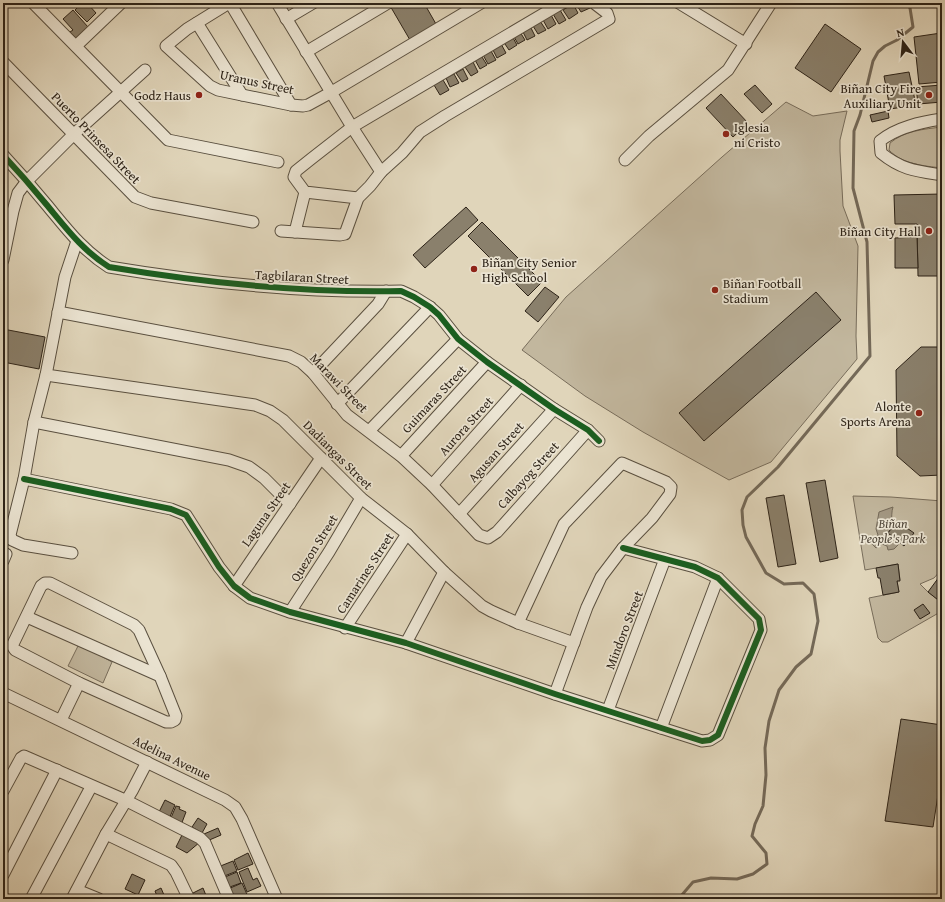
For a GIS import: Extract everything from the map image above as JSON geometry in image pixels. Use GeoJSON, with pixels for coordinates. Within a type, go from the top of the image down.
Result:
{"type":"FeatureCollection","features":[{"type":"Feature","properties":{"kind":"street"},"geometry":{"type":"LineString","coordinates":[[34,3],[168,140],[278,162]]}},
{"type":"Feature","properties":{"kind":"street"},"geometry":{"type":"LineString","coordinates":[[76,46],[121,3]]}},
{"type":"Feature","properties":{"kind":"street"},"geometry":{"type":"LineString","coordinates":[[242,95],[197,23],[230,3],[290,105]]}},
{"type":"Feature","properties":{"kind":"street"},"geometry":{"type":"LineString","coordinates":[[277,3],[330,93],[381,172]]}},
{"type":"Feature","properties":{"kind":"street"},"geometry":{"type":"LineString","coordinates":[[286,19],[313,3]]}},
{"type":"Feature","properties":{"kind":"street"},"geometry":{"type":"LineString","coordinates":[[306,52],[388,3]]}},
{"type":"Feature","properties":{"kind":"street","name":"Uranus Street"},"geometry":{"type":"LineString","coordinates":[[197,23],[166,46],[210,86],[218,90],[290,105],[303,106],[308,105],[330,93],[481,3]]}},
{"type":"Feature","properties":{"kind":"street"},"geometry":{"type":"LineString","coordinates":[[358,198],[305,192],[294,177],[296,172],[352,127],[562,3]]}},
{"type":"Feature","properties":{"kind":"street"},"geometry":{"type":"LineString","coordinates":[[281,231],[340,235],[345,234],[358,198],[381,172],[402,153],[420,132],[609,19],[607,13],[594,3]]}},
{"type":"Feature","properties":{"kind":"street"},"geometry":{"type":"LineString","coordinates":[[680,3],[746,44]]}},
{"type":"Feature","properties":{"kind":"street"},"geometry":{"type":"LineString","coordinates":[[625,160],[649,136],[728,70],[771,3]]}},
{"type":"Feature","properties":{"kind":"street","name":"Puerto Prinsesa Street"},"geometry":{"type":"LineString","coordinates":[[3,62],[135,197],[151,202],[254,222]]}},
{"type":"Feature","properties":{"kind":"street"},"geometry":{"type":"LineString","coordinates":[[3,260],[4,245],[18,193],[27,181],[74,134],[145,70]]}},
{"type":"Feature","properties":{"kind":"street"},"geometry":{"type":"LineString","coordinates":[[942,119],[926,121],[904,128],[886,136],[880,141],[880,153],[892,162],[908,169],[942,175]]}},
{"type":"Feature","properties":{"kind":"street","name":"Tagbilaran Street"},"geometry":{"type":"LineString","coordinates":[[3,155],[27,181],[77,241],[94,257],[109,267],[261,287],[386,292],[401,291],[430,307],[439,315],[458,339],[487,362],[554,409],[588,430],[599,441]]}},
{"type":"Feature","properties":{"kind":"street"},"geometry":{"type":"LineString","coordinates":[[295,232],[305,192]]}},
{"type":"Feature","properties":{"kind":"street"},"geometry":{"type":"LineString","coordinates":[[72,553],[23,545],[12,540],[10,536],[24,479],[34,422],[46,375],[65,277],[77,241]]}},
{"type":"Feature","properties":{"kind":"street"},"geometry":{"type":"LineString","coordinates":[[313,373],[378,304],[386,292]]}},
{"type":"Feature","properties":{"kind":"street"},"geometry":{"type":"LineString","coordinates":[[337,404],[430,307]]}},
{"type":"Feature","properties":{"kind":"street","name":"Marawi Street"},"geometry":{"type":"LineString","coordinates":[[58,312],[289,356],[301,362],[313,373],[346,415],[401,456],[432,484],[479,535],[488,538]]}},
{"type":"Feature","properties":{"kind":"street"},"geometry":{"type":"LineString","coordinates":[[369,432],[458,339]]}},
{"type":"Feature","properties":{"kind":"street","name":"Guimaras Street"},"geometry":{"type":"LineString","coordinates":[[401,456],[487,362]]}},
{"type":"Feature","properties":{"kind":"street","name":"Dadiangas Street"},"geometry":{"type":"LineString","coordinates":[[46,375],[255,404],[283,420],[361,498],[407,534],[444,572],[482,606],[518,623],[574,643]]}},
{"type":"Feature","properties":{"kind":"street","name":"Aurora Street"},"geometry":{"type":"LineString","coordinates":[[432,484],[521,385]]}},
{"type":"Feature","properties":{"kind":"street","name":"Agusan Street"},"geometry":{"type":"LineString","coordinates":[[459,514],[554,409]]}},
{"type":"Feature","properties":{"kind":"street"},"geometry":{"type":"LineString","coordinates":[[34,422],[229,460],[249,467],[264,478],[290,504]]}},
{"type":"Feature","properties":{"kind":"street","name":"Calbayog Street"},"geometry":{"type":"LineString","coordinates":[[488,538],[497,532],[588,430]]}},
{"type":"Feature","properties":{"kind":"street","name":"Laguna Street"},"geometry":{"type":"LineString","coordinates":[[234,586],[321,458]]}},
{"type":"Feature","properties":{"kind":"street"},"geometry":{"type":"LineString","coordinates":[[518,623],[564,524],[622,463],[666,482],[671,487],[670,494],[652,518],[623,548],[601,577],[587,607],[555,694]]}},
{"type":"Feature","properties":{"kind":"street"},"geometry":{"type":"LineString","coordinates":[[24,479],[171,509],[186,514],[219,567],[234,586],[250,598],[290,612],[345,628],[406,643],[702,742],[710,740],[718,735],[761,630],[759,619],[718,578],[695,567],[623,548]]}},
{"type":"Feature","properties":{"kind":"street","name":"Quezon Street"},"geometry":{"type":"LineString","coordinates":[[290,612],[329,552],[361,498]]}},
{"type":"Feature","properties":{"kind":"street","name":"Camarines Street"},"geometry":{"type":"LineString","coordinates":[[345,628],[407,534]]}},
{"type":"Feature","properties":{"kind":"street","name":"Mindoro Street"},"geometry":{"type":"LineString","coordinates":[[608,710],[665,559]]}},
{"type":"Feature","properties":{"kind":"street"},"geometry":{"type":"LineString","coordinates":[[406,643],[444,572]]}},
{"type":"Feature","properties":{"kind":"street"},"geometry":{"type":"LineString","coordinates":[[661,728],[718,578]]}},
{"type":"Feature","properties":{"kind":"street"},"geometry":{"type":"LineString","coordinates":[[45,583],[50,583],[134,625],[139,630],[160,676],[176,716],[175,720],[172,722],[166,722],[79,683],[15,650],[13,648],[13,644],[42,586],[45,583]]}},
{"type":"Feature","properties":{"kind":"street"},"geometry":{"type":"LineString","coordinates":[[26,617],[160,676]]}},
{"type":"Feature","properties":{"kind":"street"},"geometry":{"type":"LineString","coordinates":[[61,720],[79,683]]}},
{"type":"Feature","properties":{"kind":"street","name":"Adelina Avenue"},"geometry":{"type":"LineString","coordinates":[[3,693],[225,800],[235,808],[242,819],[277,899]]}},
{"type":"Feature","properties":{"kind":"street"},"geometry":{"type":"LineString","coordinates":[[3,791],[21,758],[24,756],[125,800],[200,838],[205,843],[229,899]]}},
{"type":"Feature","properties":{"kind":"street"},"geometry":{"type":"LineString","coordinates":[[99,899],[74,894],[147,762]]}},
{"type":"Feature","properties":{"kind":"street"},"geometry":{"type":"LineString","coordinates":[[3,875],[57,770]]}},
{"type":"Feature","properties":{"kind":"street"},"geometry":{"type":"LineString","coordinates":[[31,899],[92,786]]}},
{"type":"Feature","properties":{"kind":"street"},"geometry":{"type":"LineString","coordinates":[[106,834],[171,865],[189,899]]}},
{"type":"Feature","properties":{"kind":"green space","name":"Biñan Football Stadium"},"geometry":{"type":"Polygon","coordinates":[[[786,102],[813,116],[847,111],[840,140],[840,151],[843,206],[858,246],[856,336],[857,359],[771,462],[729,480],[643,432],[585,396],[522,350],[566,297],[722,157],[786,102]]]}},
{"type":"Feature","properties":{"kind":"green space"},"geometry":{"type":"Polygon","coordinates":[[[942,127],[942,168],[914,164],[894,155],[889,150],[890,143],[908,133],[942,127]]]}},
{"type":"Feature","properties":{"kind":"green space","name":"Biñan People's Park"},"geometry":{"type":"Polygon","coordinates":[[[853,496],[942,501],[942,569],[934,578],[920,584],[942,603],[942,611],[888,642],[882,642],[878,638],[869,598],[899,592],[897,581],[900,580],[898,564],[865,570],[853,496]]]}},
{"type":"Feature","properties":{"kind":"green space"},"geometry":{"type":"Polygon","coordinates":[[[79,644],[112,662],[103,683],[68,666],[79,644]]]}},
{"type":"Feature","properties":{"kind":"shaded area"},"geometry":{"type":"Polygon","coordinates":[[[893,507],[891,527],[888,533],[898,541],[898,545],[894,549],[888,550],[887,546],[882,544],[876,548],[870,542],[878,535],[876,529],[879,512],[893,507]]]}},
{"type":"Feature","properties":{"kind":"building"},"geometry":{"type":"Polygon","coordinates":[[[3,3],[12,3],[3,11],[3,3]]]}},
{"type":"Feature","properties":{"kind":"building"},"geometry":{"type":"Polygon","coordinates":[[[82,3],[87,3],[96,13],[87,22],[75,10],[82,3]]]}},
{"type":"Feature","properties":{"kind":"building"},"geometry":{"type":"Polygon","coordinates":[[[424,3],[436,24],[410,40],[389,4],[424,3]]]}},
{"type":"Feature","properties":{"kind":"building"},"geometry":{"type":"Polygon","coordinates":[[[587,3],[590,8],[581,12],[576,4],[587,3]]]}},
{"type":"Feature","properties":{"kind":"building"},"geometry":{"type":"Polygon","coordinates":[[[573,4],[578,13],[569,19],[563,10],[573,4]]]}},
{"type":"Feature","properties":{"kind":"building"},"geometry":{"type":"Polygon","coordinates":[[[73,10],[88,27],[76,38],[70,32],[73,30],[63,19],[73,10]]]}},
{"type":"Feature","properties":{"kind":"building"},"geometry":{"type":"Polygon","coordinates":[[[560,10],[566,20],[559,24],[553,14],[560,10]]]}},
{"type":"Feature","properties":{"kind":"building"},"geometry":{"type":"Polygon","coordinates":[[[551,15],[556,24],[548,29],[543,20],[551,15]]]}},
{"type":"Feature","properties":{"kind":"building"},"geometry":{"type":"Polygon","coordinates":[[[540,21],[546,30],[538,34],[533,26],[540,21]]]}},
{"type":"Feature","properties":{"kind":"building"},"geometry":{"type":"Polygon","coordinates":[[[825,24],[861,49],[831,92],[795,68],[825,24]]]}},
{"type":"Feature","properties":{"kind":"building"},"geometry":{"type":"Polygon","coordinates":[[[530,26],[535,36],[527,40],[522,30],[530,26]]]}},
{"type":"Feature","properties":{"kind":"building"},"geometry":{"type":"Polygon","coordinates":[[[520,32],[525,40],[518,44],[513,35],[520,32]]]}},
{"type":"Feature","properties":{"kind":"building"},"geometry":{"type":"Polygon","coordinates":[[[941,33],[942,82],[919,84],[914,37],[941,33]]]}},
{"type":"Feature","properties":{"kind":"building"},"geometry":{"type":"Polygon","coordinates":[[[512,36],[517,45],[509,50],[503,41],[512,36]]]}},
{"type":"Feature","properties":{"kind":"building"},"geometry":{"type":"Polygon","coordinates":[[[500,42],[506,53],[497,58],[492,48],[500,42]]]}},
{"type":"Feature","properties":{"kind":"building"},"geometry":{"type":"Polygon","coordinates":[[[491,51],[496,60],[488,64],[483,55],[491,51]]]}},
{"type":"Feature","properties":{"kind":"building"},"geometry":{"type":"Polygon","coordinates":[[[482,57],[487,65],[480,69],[475,60],[482,57]]]}},
{"type":"Feature","properties":{"kind":"building"},"geometry":{"type":"Polygon","coordinates":[[[473,62],[478,72],[471,76],[465,67],[473,62]]]}},
{"type":"Feature","properties":{"kind":"building"},"geometry":{"type":"Polygon","coordinates":[[[463,69],[468,79],[462,82],[456,73],[463,69]]]}},
{"type":"Feature","properties":{"kind":"building"},"geometry":{"type":"Polygon","coordinates":[[[909,72],[916,105],[890,109],[884,76],[909,72]]]}},
{"type":"Feature","properties":{"kind":"building"},"geometry":{"type":"Polygon","coordinates":[[[454,74],[459,83],[450,87],[446,78],[454,74]]]}},
{"type":"Feature","properties":{"kind":"building"},"geometry":{"type":"Polygon","coordinates":[[[443,80],[449,90],[440,95],[434,85],[443,80]]]}},
{"type":"Feature","properties":{"kind":"building"},"geometry":{"type":"Polygon","coordinates":[[[755,85],[772,104],[762,113],[744,94],[755,85]]]}},
{"type":"Feature","properties":{"kind":"building","name":"Biñan City Fire Auxiliary Unit"},"geometry":{"type":"Polygon","coordinates":[[[942,85],[942,102],[918,104],[916,87],[942,85]]]}},
{"type":"Feature","properties":{"kind":"building"},"geometry":{"type":"Polygon","coordinates":[[[721,94],[748,123],[733,137],[706,108],[721,94]]]}},
{"type":"Feature","properties":{"kind":"building"},"geometry":{"type":"Polygon","coordinates":[[[888,111],[889,118],[872,122],[870,115],[888,111]]]}},
{"type":"Feature","properties":{"kind":"building","name":"Biñan City Hall"},"geometry":{"type":"Polygon","coordinates":[[[942,194],[942,276],[918,276],[917,224],[895,224],[894,195],[942,194]]]}},
{"type":"Feature","properties":{"kind":"building"},"geometry":{"type":"Polygon","coordinates":[[[466,207],[478,220],[425,268],[413,255],[466,207]]]}},
{"type":"Feature","properties":{"kind":"building"},"geometry":{"type":"Polygon","coordinates":[[[482,222],[542,282],[528,296],[468,236],[482,222]]]}},
{"type":"Feature","properties":{"kind":"building"},"geometry":{"type":"Polygon","coordinates":[[[917,237],[918,268],[895,268],[895,238],[917,237]]]}},
{"type":"Feature","properties":{"kind":"building"},"geometry":{"type":"Polygon","coordinates":[[[545,287],[559,297],[538,322],[525,311],[545,287]]]}},
{"type":"Feature","properties":{"kind":"building"},"geometry":{"type":"Polygon","coordinates":[[[816,292],[841,320],[704,441],[679,413],[816,292]]]}},
{"type":"Feature","properties":{"kind":"building"},"geometry":{"type":"Polygon","coordinates":[[[3,329],[45,337],[39,369],[3,362],[3,329]]]}},
{"type":"Feature","properties":{"kind":"building","name":"Alonte Sports Arena"},"geometry":{"type":"Polygon","coordinates":[[[921,347],[942,347],[942,475],[920,476],[897,456],[896,370],[921,347]]]}},
{"type":"Feature","properties":{"kind":"building"},"geometry":{"type":"Polygon","coordinates":[[[825,480],[838,558],[820,562],[806,483],[825,480]]]}},
{"type":"Feature","properties":{"kind":"building"},"geometry":{"type":"Polygon","coordinates":[[[784,495],[796,564],[778,567],[766,498],[784,495]]]}},
{"type":"Feature","properties":{"kind":"building"},"geometry":{"type":"Polygon","coordinates":[[[897,521],[914,533],[904,546],[888,533],[897,521]]]}},
{"type":"Feature","properties":{"kind":"building"},"geometry":{"type":"Polygon","coordinates":[[[898,564],[900,581],[897,581],[899,592],[883,595],[880,578],[878,578],[876,568],[898,564]]]}},
{"type":"Feature","properties":{"kind":"building"},"geometry":{"type":"Polygon","coordinates":[[[942,573],[942,603],[928,592],[942,573]]]}},
{"type":"Feature","properties":{"kind":"building"},"geometry":{"type":"Polygon","coordinates":[[[923,604],[930,613],[920,619],[914,610],[923,604]]]}},
{"type":"Feature","properties":{"kind":"building"},"geometry":{"type":"Polygon","coordinates":[[[901,719],[942,725],[942,769],[933,827],[885,821],[901,719]]]}},
{"type":"Feature","properties":{"kind":"building"},"geometry":{"type":"Polygon","coordinates":[[[165,800],[175,805],[169,819],[158,814],[165,800]]]}},
{"type":"Feature","properties":{"kind":"building"},"geometry":{"type":"Polygon","coordinates":[[[176,806],[180,807],[179,809],[186,812],[181,825],[170,820],[176,806]]]}},
{"type":"Feature","properties":{"kind":"building"},"geometry":{"type":"Polygon","coordinates":[[[198,818],[207,824],[202,833],[192,827],[198,818]]]}},
{"type":"Feature","properties":{"kind":"building"},"geometry":{"type":"Polygon","coordinates":[[[218,828],[221,835],[207,841],[204,834],[218,828]]]}},
{"type":"Feature","properties":{"kind":"building"},"geometry":{"type":"Polygon","coordinates":[[[183,833],[200,842],[187,853],[176,847],[183,833]]]}},
{"type":"Feature","properties":{"kind":"building"},"geometry":{"type":"Polygon","coordinates":[[[248,853],[253,864],[238,870],[234,860],[248,853]]]}},
{"type":"Feature","properties":{"kind":"building"},"geometry":{"type":"Polygon","coordinates":[[[233,861],[237,871],[222,877],[218,867],[233,861]]]}},
{"type":"Feature","properties":{"kind":"building"},"geometry":{"type":"Polygon","coordinates":[[[248,868],[253,880],[257,878],[261,886],[247,892],[239,872],[248,868]]]}},
{"type":"Feature","properties":{"kind":"building"},"geometry":{"type":"Polygon","coordinates":[[[237,872],[241,883],[227,888],[225,877],[237,872]]]}},
{"type":"Feature","properties":{"kind":"building"},"geometry":{"type":"Polygon","coordinates":[[[132,874],[145,880],[138,895],[125,889],[132,874]]]}},
{"type":"Feature","properties":{"kind":"building"},"geometry":{"type":"Polygon","coordinates":[[[242,883],[249,899],[232,899],[228,889],[242,883]]]}},
{"type":"Feature","properties":{"kind":"building"},"geometry":{"type":"Polygon","coordinates":[[[161,888],[164,895],[157,896],[155,891],[161,888]]]}},
{"type":"Feature","properties":{"kind":"building"},"geometry":{"type":"Polygon","coordinates":[[[203,888],[207,898],[193,899],[191,894],[203,888]]]}},
{"type":"Feature","properties":{"kind":"waterway"},"geometry":{"type":"LineString","coordinates":[[681,899],[681,896],[693,882],[711,878],[737,879],[753,874],[767,864],[766,853],[752,836],[755,824],[763,806],[766,775],[765,748],[769,721],[779,690],[796,667],[811,654],[818,621],[814,594],[803,583],[784,584],[766,573],[746,537],[743,525],[742,510],[747,497],[778,467],[870,356],[867,242],[853,188],[854,131],[860,115],[873,61],[878,52],[885,46],[897,40],[913,27],[910,8],[906,3]]}},
{"type":"Feature","properties":{"kind":"cycle path"},"geometry":{"type":"LineString","coordinates":[[3,155],[82,246],[109,267],[181,278],[254,286],[291,289],[401,291],[430,307],[439,315],[458,339],[487,362],[554,409],[588,430],[599,441]]}},
{"type":"Feature","properties":{"kind":"cycle path"},"geometry":{"type":"LineString","coordinates":[[24,479],[171,509],[186,515],[219,567],[234,586],[250,598],[290,612],[406,643],[555,694],[702,741],[710,740],[718,735],[761,630],[759,619],[718,578],[695,567],[623,548]]}},
{"type":"Feature","properties":{"kind":"place","name":"Godz Haus"},"geometry":{"type":"Point","coordinates":[199,95]}},
{"type":"Feature","properties":{"kind":"place","name":"Biñan City Fire Auxiliary Unit"},"geometry":{"type":"Point","coordinates":[929,95]}},
{"type":"Feature","properties":{"kind":"place","name":"Iglesia ni Cristo"},"geometry":{"type":"Point","coordinates":[726,134]}},
{"type":"Feature","properties":{"kind":"place","name":"Biñan City Hall"},"geometry":{"type":"Point","coordinates":[929,231]}},
{"type":"Feature","properties":{"kind":"place","name":"Biñan City Senior High School"},"geometry":{"type":"Point","coordinates":[474,269]}},
{"type":"Feature","properties":{"kind":"place","name":"Biñan Football Stadium"},"geometry":{"type":"Point","coordinates":[715,290]}},
{"type":"Feature","properties":{"kind":"place","name":"Alonte Sports Arena"},"geometry":{"type":"Point","coordinates":[919,413]}}]}
